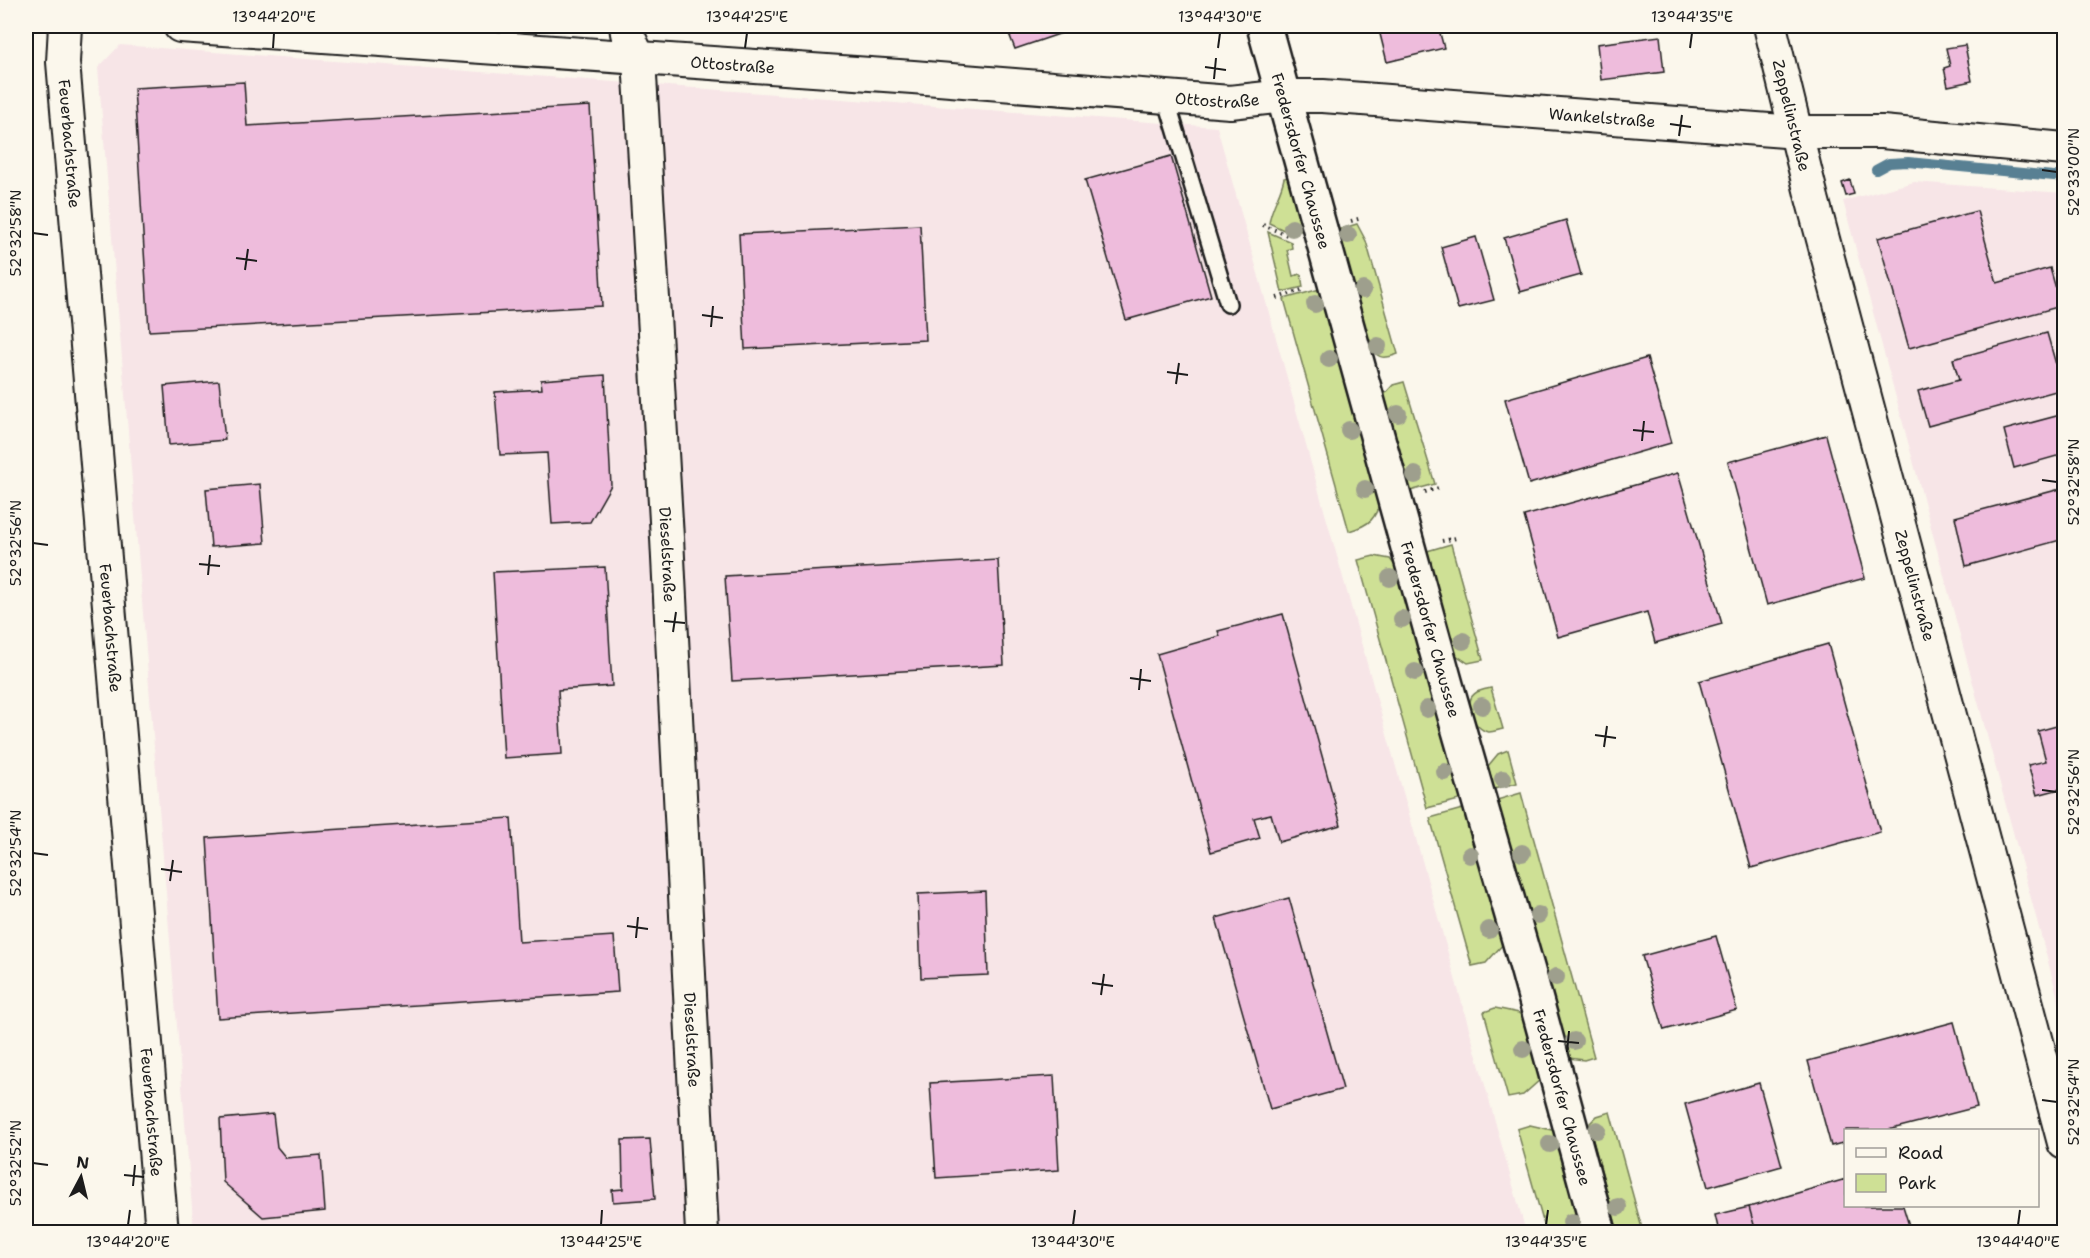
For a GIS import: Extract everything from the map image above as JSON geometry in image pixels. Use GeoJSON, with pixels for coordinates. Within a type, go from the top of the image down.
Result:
{"type":"FeatureCollection","features":[{"type":"Feature","properties":{"kind":"main road","name":"Fredersdorfer Chaussee"},"geometry":{"type":"LineString","coordinates":[[1264,26],[1599,1233]]}},
{"type":"Feature","properties":{"kind":"street","name":"Feuerbachstraße"},"geometry":{"type":"LineString","coordinates":[[65,26],[63,62],[162,1233]]}},
{"type":"Feature","properties":{"kind":"street","name":"Ottostraße"},"geometry":{"type":"LineString","coordinates":[[180,26],[924,78],[1166,98],[1230,102],[1284,96]]}},
{"type":"Feature","properties":{"kind":"street","name":"Dieselstraße"},"geometry":{"type":"LineString","coordinates":[[626,26],[639,59],[667,538],[702,1233]]}},
{"type":"Feature","properties":{"kind":"street","name":"Zeppelinstraße"},"geometry":{"type":"LineString","coordinates":[[1770,26],[1812,198],[2064,1143]]}},
{"type":"Feature","properties":{"kind":"street","name":"Wankelstraße"},"geometry":{"type":"LineString","coordinates":[[1284,96],[1362,99],[1797,132],[1882,132],[2064,149]]}},
{"type":"Feature","properties":{"kind":"lane"},"geometry":{"type":"LineString","coordinates":[[1166,98],[1228,304]]}},
{"type":"Feature","properties":{"kind":"shaded area"},"geometry":{"type":"Polygon","coordinates":[[[120,45],[1217,127],[1526,1232],[194,1232],[98,68],[120,45]]]}},
{"type":"Feature","properties":{"kind":"shaded area"},"geometry":{"type":"Polygon","coordinates":[[[1914,182],[2064,193],[2064,1021],[1843,201],[1914,182]]]}},
{"type":"Feature","properties":{"kind":"green space"},"geometry":{"type":"Polygon","coordinates":[[[1290,176],[1305,230],[1290,233],[1269,223],[1284,178],[1290,176]]]}},
{"type":"Feature","properties":{"kind":"green space"},"geometry":{"type":"Polygon","coordinates":[[[1357,224],[1366,241],[1398,354],[1389,357],[1377,355],[1370,349],[1337,230],[1357,224]]]}},
{"type":"Feature","properties":{"kind":"green space"},"geometry":{"type":"Polygon","coordinates":[[[1268,232],[1291,242],[1292,248],[1287,250],[1293,276],[1301,274],[1303,287],[1282,292],[1268,232]]]}},
{"type":"Feature","properties":{"kind":"green space"},"geometry":{"type":"Polygon","coordinates":[[[1320,289],[1381,498],[1371,520],[1349,531],[1284,299],[1320,289]]]}},
{"type":"Feature","properties":{"kind":"green space"},"geometry":{"type":"Polygon","coordinates":[[[1404,382],[1435,484],[1410,491],[1383,396],[1393,385],[1404,382]]]}},
{"type":"Feature","properties":{"kind":"green space"},"geometry":{"type":"Polygon","coordinates":[[[1451,544],[1483,660],[1468,663],[1456,655],[1427,551],[1451,544]]]}},
{"type":"Feature","properties":{"kind":"green space"},"geometry":{"type":"Polygon","coordinates":[[[1374,556],[1390,559],[1400,572],[1463,799],[1427,808],[1358,560],[1374,556]]]}},
{"type":"Feature","properties":{"kind":"green space"},"geometry":{"type":"Polygon","coordinates":[[[1491,688],[1503,729],[1489,732],[1483,730],[1474,721],[1470,702],[1472,696],[1479,691],[1491,688]]]}},
{"type":"Feature","properties":{"kind":"green space"},"geometry":{"type":"Polygon","coordinates":[[[1508,750],[1517,783],[1494,789],[1488,766],[1498,754],[1508,750]]]}},
{"type":"Feature","properties":{"kind":"green space"},"geometry":{"type":"Polygon","coordinates":[[[1521,793],[1594,1057],[1584,1060],[1569,1058],[1497,800],[1521,793]]]}},
{"type":"Feature","properties":{"kind":"green space"},"geometry":{"type":"Polygon","coordinates":[[[1466,808],[1504,943],[1486,963],[1472,966],[1430,818],[1466,808]]]}},
{"type":"Feature","properties":{"kind":"green space"},"geometry":{"type":"Polygon","coordinates":[[[1495,1008],[1519,1013],[1526,1023],[1541,1079],[1523,1095],[1508,1098],[1484,1012],[1495,1008]]]}},
{"type":"Feature","properties":{"kind":"green space"},"geometry":{"type":"Polygon","coordinates":[[[1610,1112],[1643,1232],[1618,1232],[1591,1134],[1590,1123],[1597,1116],[1610,1112]]]}},
{"type":"Feature","properties":{"kind":"green space"},"geometry":{"type":"Polygon","coordinates":[[[1530,1125],[1556,1131],[1585,1232],[1546,1232],[1517,1129],[1530,1125]]]}},
{"type":"Feature","properties":{"kind":"building"},"geometry":{"type":"Polygon","coordinates":[[[1006,26],[1059,26],[1062,33],[1015,49],[1006,26]]]}},
{"type":"Feature","properties":{"kind":"building"},"geometry":{"type":"Polygon","coordinates":[[[1378,26],[1438,26],[1444,48],[1387,62],[1378,26]]]}},
{"type":"Feature","properties":{"kind":"building"},"geometry":{"type":"Polygon","coordinates":[[[1660,36],[1664,72],[1601,80],[1597,44],[1660,36]]]}},
{"type":"Feature","properties":{"kind":"building"},"geometry":{"type":"Polygon","coordinates":[[[1965,45],[1972,81],[1948,86],[1944,68],[1950,66],[1946,48],[1965,45]]]}},
{"type":"Feature","properties":{"kind":"building"},"geometry":{"type":"Polygon","coordinates":[[[244,82],[247,126],[590,106],[602,306],[149,331],[134,88],[244,82]]]}},
{"type":"Feature","properties":{"kind":"building"},"geometry":{"type":"Polygon","coordinates":[[[1171,156],[1211,296],[1126,320],[1085,180],[1171,156]]]}},
{"type":"Feature","properties":{"kind":"building"},"geometry":{"type":"Polygon","coordinates":[[[1850,180],[1854,194],[1846,196],[1842,183],[1850,180]]]}},
{"type":"Feature","properties":{"kind":"building"},"geometry":{"type":"Polygon","coordinates":[[[1977,211],[1997,283],[2050,268],[2061,306],[1909,348],[1878,238],[1977,211]]]}},
{"type":"Feature","properties":{"kind":"building"},"geometry":{"type":"Polygon","coordinates":[[[1566,220],[1581,275],[1520,292],[1504,238],[1566,220]]]}},
{"type":"Feature","properties":{"kind":"building"},"geometry":{"type":"Polygon","coordinates":[[[920,225],[926,340],[745,349],[739,234],[920,225]]]}},
{"type":"Feature","properties":{"kind":"building"},"geometry":{"type":"Polygon","coordinates":[[[1476,237],[1494,300],[1458,309],[1441,247],[1476,237]]]}},
{"type":"Feature","properties":{"kind":"building"},"geometry":{"type":"Polygon","coordinates":[[[2047,333],[2063,389],[1928,426],[1918,391],[1959,380],[1953,359],[2047,333]]]}},
{"type":"Feature","properties":{"kind":"building"},"geometry":{"type":"Polygon","coordinates":[[[1647,358],[1671,443],[1529,484],[1505,399],[1647,358]]]}},
{"type":"Feature","properties":{"kind":"building"},"geometry":{"type":"Polygon","coordinates":[[[605,375],[611,485],[590,522],[552,524],[547,453],[500,455],[495,392],[542,389],[541,380],[605,375]]]}},
{"type":"Feature","properties":{"kind":"building"},"geometry":{"type":"Polygon","coordinates":[[[219,381],[225,440],[169,445],[164,386],[219,381]]]}},
{"type":"Feature","properties":{"kind":"building"},"geometry":{"type":"Polygon","coordinates":[[[2064,414],[2064,454],[2014,468],[2004,430],[2064,414]]]}},
{"type":"Feature","properties":{"kind":"building"},"geometry":{"type":"Polygon","coordinates":[[[1826,435],[1865,578],[1767,605],[1728,462],[1826,435]]]}},
{"type":"Feature","properties":{"kind":"building"},"geometry":{"type":"Polygon","coordinates":[[[1678,473],[1722,624],[1655,643],[1647,612],[1558,637],[1524,516],[1678,473]]]}},
{"type":"Feature","properties":{"kind":"building"},"geometry":{"type":"Polygon","coordinates":[[[260,484],[265,543],[211,547],[206,489],[260,484]]]}},
{"type":"Feature","properties":{"kind":"building"},"geometry":{"type":"Polygon","coordinates":[[[2064,488],[2064,539],[1966,566],[1955,517],[2064,488]]]}},
{"type":"Feature","properties":{"kind":"building"},"geometry":{"type":"Polygon","coordinates":[[[998,560],[1004,665],[732,681],[725,576],[998,560]]]}},
{"type":"Feature","properties":{"kind":"building"},"geometry":{"type":"Polygon","coordinates":[[[605,567],[612,686],[558,690],[562,754],[504,758],[493,572],[605,567]]]}},
{"type":"Feature","properties":{"kind":"building"},"geometry":{"type":"Polygon","coordinates":[[[1283,614],[1341,825],[1279,842],[1271,814],[1254,818],[1260,838],[1211,852],[1157,654],[1220,636],[1218,631],[1283,614]]]}},
{"type":"Feature","properties":{"kind":"building"},"geometry":{"type":"Polygon","coordinates":[[[1828,644],[1880,832],[1751,868],[1699,681],[1828,644]]]}},
{"type":"Feature","properties":{"kind":"building"},"geometry":{"type":"Polygon","coordinates":[[[2064,724],[2064,788],[2037,795],[2028,765],[2046,761],[2038,731],[2064,724]]]}},
{"type":"Feature","properties":{"kind":"building"},"geometry":{"type":"Polygon","coordinates":[[[511,818],[519,942],[614,936],[618,992],[218,1018],[207,838],[511,818]]]}},
{"type":"Feature","properties":{"kind":"building"},"geometry":{"type":"Polygon","coordinates":[[[985,891],[988,975],[921,978],[918,894],[985,891]]]}},
{"type":"Feature","properties":{"kind":"building"},"geometry":{"type":"Polygon","coordinates":[[[1289,898],[1343,1089],[1270,1109],[1216,918],[1289,898]]]}},
{"type":"Feature","properties":{"kind":"building"},"geometry":{"type":"Polygon","coordinates":[[[1716,936],[1737,1010],[1664,1030],[1642,956],[1716,936]]]}},
{"type":"Feature","properties":{"kind":"building"},"geometry":{"type":"Polygon","coordinates":[[[1954,1022],[1977,1107],[1892,1129],[1844,1129],[1844,1143],[1831,1146],[1808,1061],[1954,1022]]]}},
{"type":"Feature","properties":{"kind":"building"},"geometry":{"type":"Polygon","coordinates":[[[1054,1076],[1059,1170],[936,1178],[930,1083],[1054,1076]]]}},
{"type":"Feature","properties":{"kind":"building"},"geometry":{"type":"Polygon","coordinates":[[[1759,1083],[1782,1166],[1708,1187],[1685,1104],[1759,1083]]]}},
{"type":"Feature","properties":{"kind":"building"},"geometry":{"type":"Polygon","coordinates":[[[273,1114],[277,1147],[286,1158],[321,1155],[325,1211],[263,1217],[223,1182],[220,1119],[273,1114]]]}},
{"type":"Feature","properties":{"kind":"building"},"geometry":{"type":"Polygon","coordinates":[[[650,1139],[655,1199],[613,1202],[612,1190],[623,1189],[622,1140],[650,1139]]]}},
{"type":"Feature","properties":{"kind":"building"},"geometry":{"type":"Polygon","coordinates":[[[1844,1180],[1844,1207],[1903,1207],[1911,1232],[1756,1232],[1749,1207],[1844,1180]]]}},
{"type":"Feature","properties":{"kind":"building"},"geometry":{"type":"Polygon","coordinates":[[[1749,1207],[1756,1232],[1719,1232],[1715,1215],[1749,1207]]]}},
{"type":"Feature","properties":{"kind":"waterway"},"geometry":{"type":"LineString","coordinates":[[1876,170],[1889,163],[1908,162],[2064,177]]}}]}
